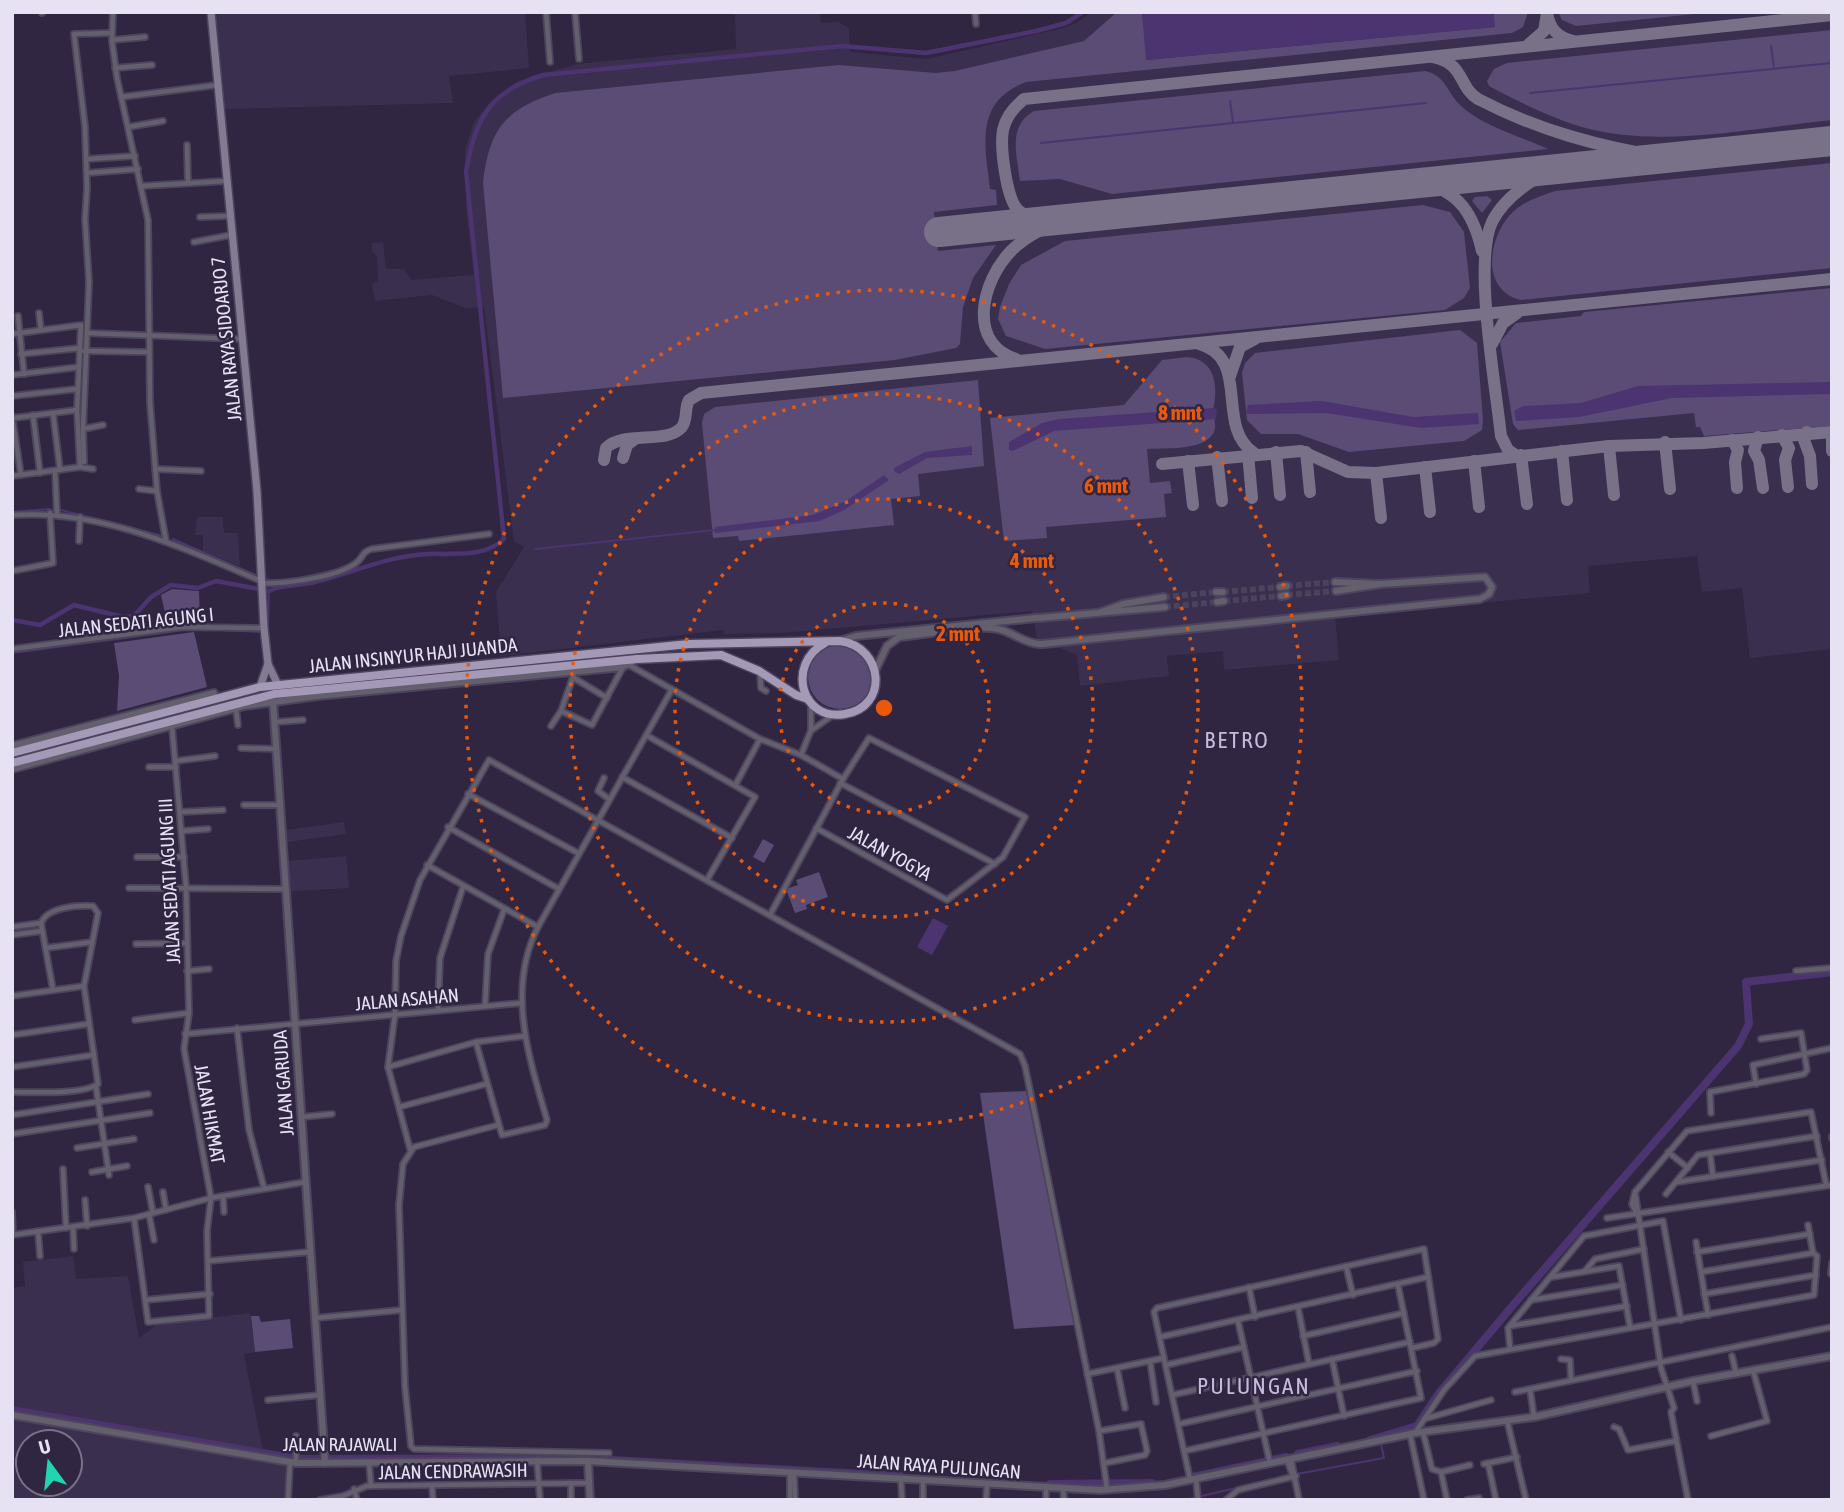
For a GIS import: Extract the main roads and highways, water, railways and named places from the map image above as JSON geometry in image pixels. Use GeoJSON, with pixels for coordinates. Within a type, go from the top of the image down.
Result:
{"type":"FeatureCollection","features":[{"type":"Feature","properties":{"kind":"highway"},"geometry":{"type":"LineString","coordinates":[[840,641],[863,650],[875,671],[874,687],[863,706],[850,713],[833,714],[809,700],[802,683],[803,667],[811,653],[825,643],[840,641]]}},
{"type":"Feature","properties":{"kind":"highway","name":"JALAN INSINYUR HAJI JUANDA"},"geometry":{"type":"LineString","coordinates":[[12,753],[146,723],[317,692],[719,642],[825,643]]}},
{"type":"Feature","properties":{"kind":"highway","name":"JALAN INSINYUR HAJI JUANDA"},"geometry":{"type":"LineString","coordinates":[[12,762],[85,747],[146,723],[260,687],[401,671],[612,656],[637,659],[721,655],[759,671],[796,695],[809,700]]}},
{"type":"Feature","properties":{"kind":"highway"},"geometry":{"type":"LineString","coordinates":[[401,671],[402,682]]}},
{"type":"Feature","properties":{"kind":"main road","name":"JALAN RAYA SIDOARJO 7"},"geometry":{"type":"LineString","coordinates":[[211,12],[257,491],[264,628],[268,664],[278,685]]}},
{"type":"Feature","properties":{"kind":"main road","name":"JALAN RAYA SIDOARJO 7"},"geometry":{"type":"LineString","coordinates":[[260,687],[268,664]]}},
{"type":"Feature","properties":{"kind":"waterway"},"geometry":{"type":"LineString","coordinates":[[12,620],[40,625],[74,605],[123,617],[134,616],[151,597],[171,585],[198,588],[216,581],[269,591],[284,586],[311,583],[412,555],[478,552],[504,539],[466,171],[480,122],[497,99],[509,90],[543,75],[842,46],[926,53],[1036,31],[1066,23],[1083,12]]}},
{"type":"Feature","properties":{"kind":"waterway"},"geometry":{"type":"LineString","coordinates":[[1771,46],[1774,67]]}},
{"type":"Feature","properties":{"kind":"waterway"},"geometry":{"type":"LineString","coordinates":[[1530,93],[1832,63]]}},
{"type":"Feature","properties":{"kind":"waterway"},"geometry":{"type":"LineString","coordinates":[[1230,101],[1233,123]]}},
{"type":"Feature","properties":{"kind":"waterway"},"geometry":{"type":"LineString","coordinates":[[1041,143],[1426,103]]}},
{"type":"Feature","properties":{"kind":"waterway"},"geometry":{"type":"LineString","coordinates":[[12,512],[50,509]]}},
{"type":"Feature","properties":{"kind":"waterway"},"geometry":{"type":"LineString","coordinates":[[61,510],[163,536]]}},
{"type":"Feature","properties":{"kind":"waterway"},"geometry":{"type":"LineString","coordinates":[[535,549],[715,530]]}},
{"type":"Feature","properties":{"kind":"waterway"},"geometry":{"type":"LineString","coordinates":[[173,539],[258,576]]}},
{"type":"Feature","properties":{"kind":"waterway"},"geometry":{"type":"LineString","coordinates":[[301,578],[339,569]]}},
{"type":"Feature","properties":{"kind":"waterway"},"geometry":{"type":"LineString","coordinates":[[263,578],[275,581]]}},
{"type":"Feature","properties":{"kind":"waterway"},"geometry":{"type":"LineString","coordinates":[[268,628],[269,591]]}},
{"type":"Feature","properties":{"kind":"waterway"},"geometry":{"type":"LineString","coordinates":[[12,653],[192,629]]}},
{"type":"Feature","properties":{"kind":"waterway"},"geometry":{"type":"LineString","coordinates":[[222,630],[260,632]]}},
{"type":"Feature","properties":{"kind":"waterway"},"geometry":{"type":"LineString","coordinates":[[1370,1440],[1417,1426],[1439,1393],[1520,1297],[1738,1046],[1749,1024],[1746,982],[1832,972]]}},
{"type":"Feature","properties":{"kind":"waterway"},"geometry":{"type":"LineString","coordinates":[[12,1410],[298,1459],[558,1458]]}},
{"type":"Feature","properties":{"kind":"waterway"},"geometry":{"type":"LineString","coordinates":[[1297,1474],[1384,1458],[1381,1444]]}},
{"type":"Feature","properties":{"kind":"waterway"},"geometry":{"type":"LineString","coordinates":[[1298,1454],[1337,1446]]}},
{"type":"Feature","properties":{"kind":"waterway"},"geometry":{"type":"LineString","coordinates":[[1192,1477],[1286,1457]]}},
{"type":"Feature","properties":{"kind":"waterway"},"geometry":{"type":"LineString","coordinates":[[613,1460],[900,1476]]}},
{"type":"Feature","properties":{"kind":"waterway"},"geometry":{"type":"LineString","coordinates":[[1050,1484],[1152,1483]]}},
{"type":"Feature","properties":{"kind":"waterway"},"geometry":{"type":"LineString","coordinates":[[1184,1500],[1254,1484]]}},
{"type":"Feature","properties":{"kind":"waterway"},"geometry":{"type":"LineString","coordinates":[[1067,1485],[1067,1500]]}},
{"type":"Feature","properties":{"kind":"tunnel"},"geometry":{"type":"LineString","coordinates":[[1287,586],[1335,582]]}},
{"type":"Feature","properties":{"kind":"tunnel"},"geometry":{"type":"LineString","coordinates":[[1223,592],[1280,587]]}},
{"type":"Feature","properties":{"kind":"tunnel"},"geometry":{"type":"LineString","coordinates":[[1287,595],[1336,591]]}},
{"type":"Feature","properties":{"kind":"tunnel"},"geometry":{"type":"LineString","coordinates":[[1164,597],[1216,592]]}},
{"type":"Feature","properties":{"kind":"tunnel"},"geometry":{"type":"LineString","coordinates":[[1224,601],[1281,596]]}},
{"type":"Feature","properties":{"kind":"tunnel"},"geometry":{"type":"LineString","coordinates":[[1165,607],[1217,602]]}},
{"type":"Feature","properties":{"kind":"district","name":"BETRO"},"geometry":{"type":"Point","coordinates":[1237,740]}},
{"type":"Feature","properties":{"kind":"district","name":"PULUNGAN"},"geometry":{"type":"Point","coordinates":[1254,1386]}}]}
